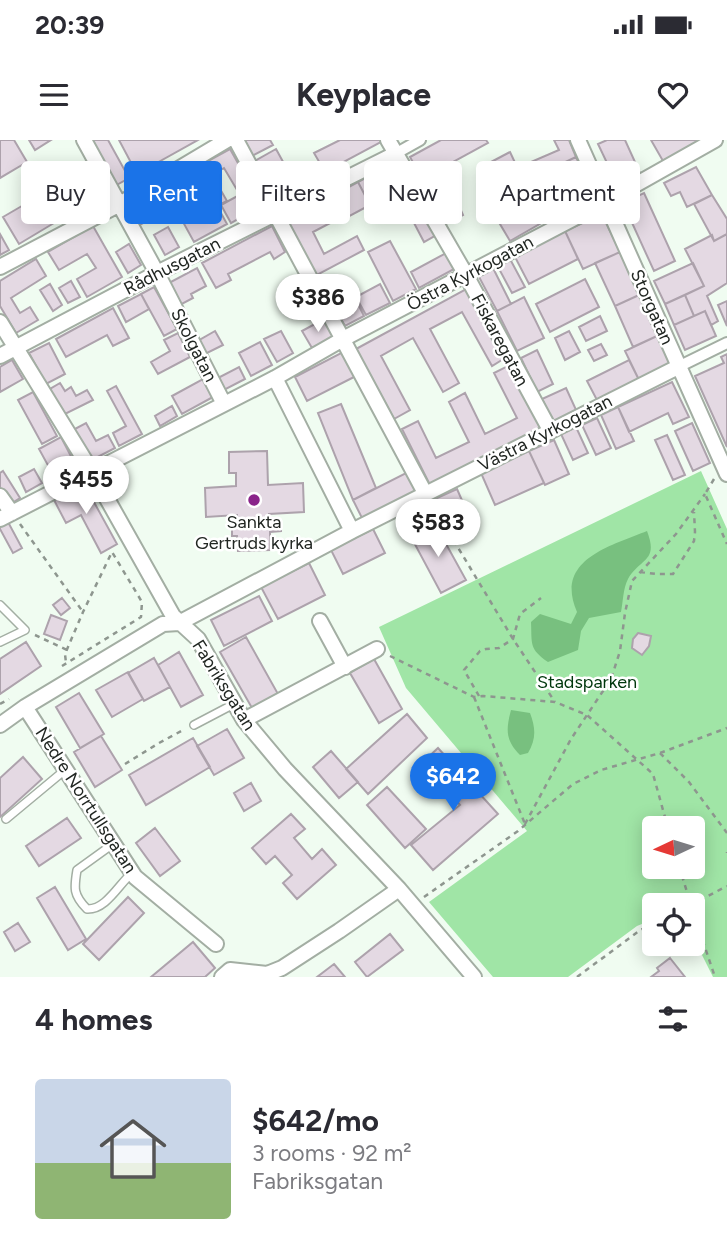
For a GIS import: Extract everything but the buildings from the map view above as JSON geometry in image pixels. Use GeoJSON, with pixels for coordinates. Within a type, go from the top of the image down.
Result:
{"type":"FeatureCollection","features":[{"type":"Feature","properties":{"kind":"street","name":"Skolgatan"},"geometry":{"type":"LineString","coordinates":[[83,140],[157,273],[224,404]]}},
{"type":"Feature","properties":{"kind":"street"},"geometry":{"type":"LineString","coordinates":[[0,267],[118,205],[227,140]]}},
{"type":"Feature","properties":{"kind":"street"},"geometry":{"type":"LineString","coordinates":[[236,140],[247,161]]}},
{"type":"Feature","properties":{"kind":"street","name":"Fiskaregatan"},"geometry":{"type":"LineString","coordinates":[[388,140],[466,275],[550,430]]}},
{"type":"Feature","properties":{"kind":"street","name":"Rådhusgatan"},"geometry":{"type":"LineString","coordinates":[[350,177],[420,140]]}},
{"type":"Feature","properties":{"kind":"street","name":"Storgatan"},"geometry":{"type":"LineString","coordinates":[[578,140],[587,161]]}},
{"type":"Feature","properties":{"kind":"street","name":"Östra Kyrkogatan"},"geometry":{"type":"LineString","coordinates":[[640,182],[715,140]]}},
{"type":"Feature","properties":{"kind":"street","name":"Rådhusgatan"},"geometry":{"type":"LineString","coordinates":[[0,356],[256,224]]}},
{"type":"Feature","properties":{"kind":"street"},"geometry":{"type":"LineString","coordinates":[[281,224],[425,493]]}},
{"type":"Feature","properties":{"kind":"street","name":"Östra Kyrkogatan"},"geometry":{"type":"LineString","coordinates":[[6,516],[275,378],[343,339],[563,224]]}},
{"type":"Feature","properties":{"kind":"street","name":"Storgatan"},"geometry":{"type":"LineString","coordinates":[[615,224],[725,469]]}},
{"type":"Feature","properties":{"kind":"street","name":"Fabriksgatan"},"geometry":{"type":"LineString","coordinates":[[0,322],[92,472],[173,617],[198,639],[244,720],[285,769],[399,889],[474,977]]}},
{"type":"Feature","properties":{"kind":"street","name":"Västra Kyrkogatan"},"geometry":{"type":"LineString","coordinates":[[0,725],[25,707],[163,624],[179,623],[425,493],[727,343]]}},
{"type":"Feature","properties":{"kind":"street"},"geometry":{"type":"LineString","coordinates":[[275,378],[352,531]]}},
{"type":"Feature","properties":{"kind":"street"},"geometry":{"type":"LineString","coordinates":[[0,496],[6,516]]}},
{"type":"Feature","properties":{"kind":"street"},"geometry":{"type":"LineString","coordinates":[[320,621],[345,667]]}},
{"type":"Feature","properties":{"kind":"street"},"geometry":{"type":"LineString","coordinates":[[244,720],[377,649]]}},
{"type":"Feature","properties":{"kind":"street","name":"Nedre Norrtullsgatan"},"geometry":{"type":"LineString","coordinates":[[25,707],[132,873],[216,944]]}},
{"type":"Feature","properties":{"kind":"street"},"geometry":{"type":"LineString","coordinates":[[222,977],[230,970],[268,976],[399,889]]}},
{"type":"Feature","properties":{"kind":"lane"},"geometry":{"type":"LineString","coordinates":[[0,605],[25,630],[0,642]]}},
{"type":"Feature","properties":{"kind":"lane"},"geometry":{"type":"LineString","coordinates":[[194,725],[234,704]]}},
{"type":"Feature","properties":{"kind":"lane"},"geometry":{"type":"LineString","coordinates":[[6,819],[65,769]]}},
{"type":"Feature","properties":{"kind":"lane"},"geometry":{"type":"LineString","coordinates":[[113,844],[77,870],[74,889],[81,903],[87,909],[101,905],[132,873]]}},
{"type":"Feature","properties":{"kind":"path"},"geometry":{"type":"LineString","coordinates":[[525,824],[571,739],[611,679],[620,651],[632,581],[676,534],[725,469]]}},
{"type":"Feature","properties":{"kind":"path"},"geometry":{"type":"LineString","coordinates":[[425,493],[513,639],[555,702]]}},
{"type":"Feature","properties":{"kind":"path"},"geometry":{"type":"LineString","coordinates":[[705,494],[727,544]]}},
{"type":"Feature","properties":{"kind":"path"},"geometry":{"type":"LineString","coordinates":[[640,572],[673,574],[694,541],[694,511]]}},
{"type":"Feature","properties":{"kind":"path"},"geometry":{"type":"LineString","coordinates":[[6,516],[83,612]]}},
{"type":"Feature","properties":{"kind":"path"},"geometry":{"type":"LineString","coordinates":[[66,663],[65,654],[113,552],[142,602],[141,617]]}},
{"type":"Feature","properties":{"kind":"path"},"geometry":{"type":"LineString","coordinates":[[525,824],[477,697],[464,670],[480,651],[499,648],[513,639],[520,614],[541,598]]}},
{"type":"Feature","properties":{"kind":"path"},"geometry":{"type":"LineString","coordinates":[[25,630],[67,650]]}},
{"type":"Feature","properties":{"kind":"path"},"geometry":{"type":"LineString","coordinates":[[377,649],[477,697],[555,702],[587,715],[653,774],[665,816]]}},
{"type":"Feature","properties":{"kind":"path"},"geometry":{"type":"LineString","coordinates":[[125,764],[194,725]]}},
{"type":"Feature","properties":{"kind":"path"},"geometry":{"type":"LineString","coordinates":[[413,906],[525,824],[573,784],[601,770],[660,753],[727,728]]}},
{"type":"Feature","properties":{"kind":"path"},"geometry":{"type":"LineString","coordinates":[[660,753],[689,782],[727,833]]}},
{"type":"Feature","properties":{"kind":"path"},"geometry":{"type":"LineString","coordinates":[[705,898],[727,886]]}},
{"type":"Feature","properties":{"kind":"path"},"geometry":{"type":"LineString","coordinates":[[578,977],[642,929]]}},
{"type":"Feature","properties":{"kind":"path"},"geometry":{"type":"LineString","coordinates":[[705,947],[715,977]]}},
{"type":"Feature","properties":{"kind":"green space","name":"Stadsparken"},"geometry":{"type":"Polygon","coordinates":[[[701,471],[727,529],[727,977],[713,977],[702,956],[705,956],[705,893],[642,893],[642,924],[568,977],[493,977],[429,902],[527,831],[406,688],[379,627],[701,471]]]}},
{"type":"Feature","properties":{"kind":"shaded area"},"geometry":{"type":"Polygon","coordinates":[[[647,531],[651,549],[646,559],[628,579],[621,612],[589,618],[581,631],[578,650],[548,662],[537,653],[531,636],[531,622],[540,614],[571,624],[577,612],[572,594],[573,580],[579,567],[603,550],[647,531]]]}},
{"type":"Feature","properties":{"kind":"shaded area"},"geometry":{"type":"Polygon","coordinates":[[[511,710],[530,713],[534,734],[528,753],[520,755],[509,739],[511,710]]]}},
{"type":"Feature","properties":{"kind":"place","name":"Sankta Gertruds kyrka"},"geometry":{"type":"Point","coordinates":[254,500]}}]}
